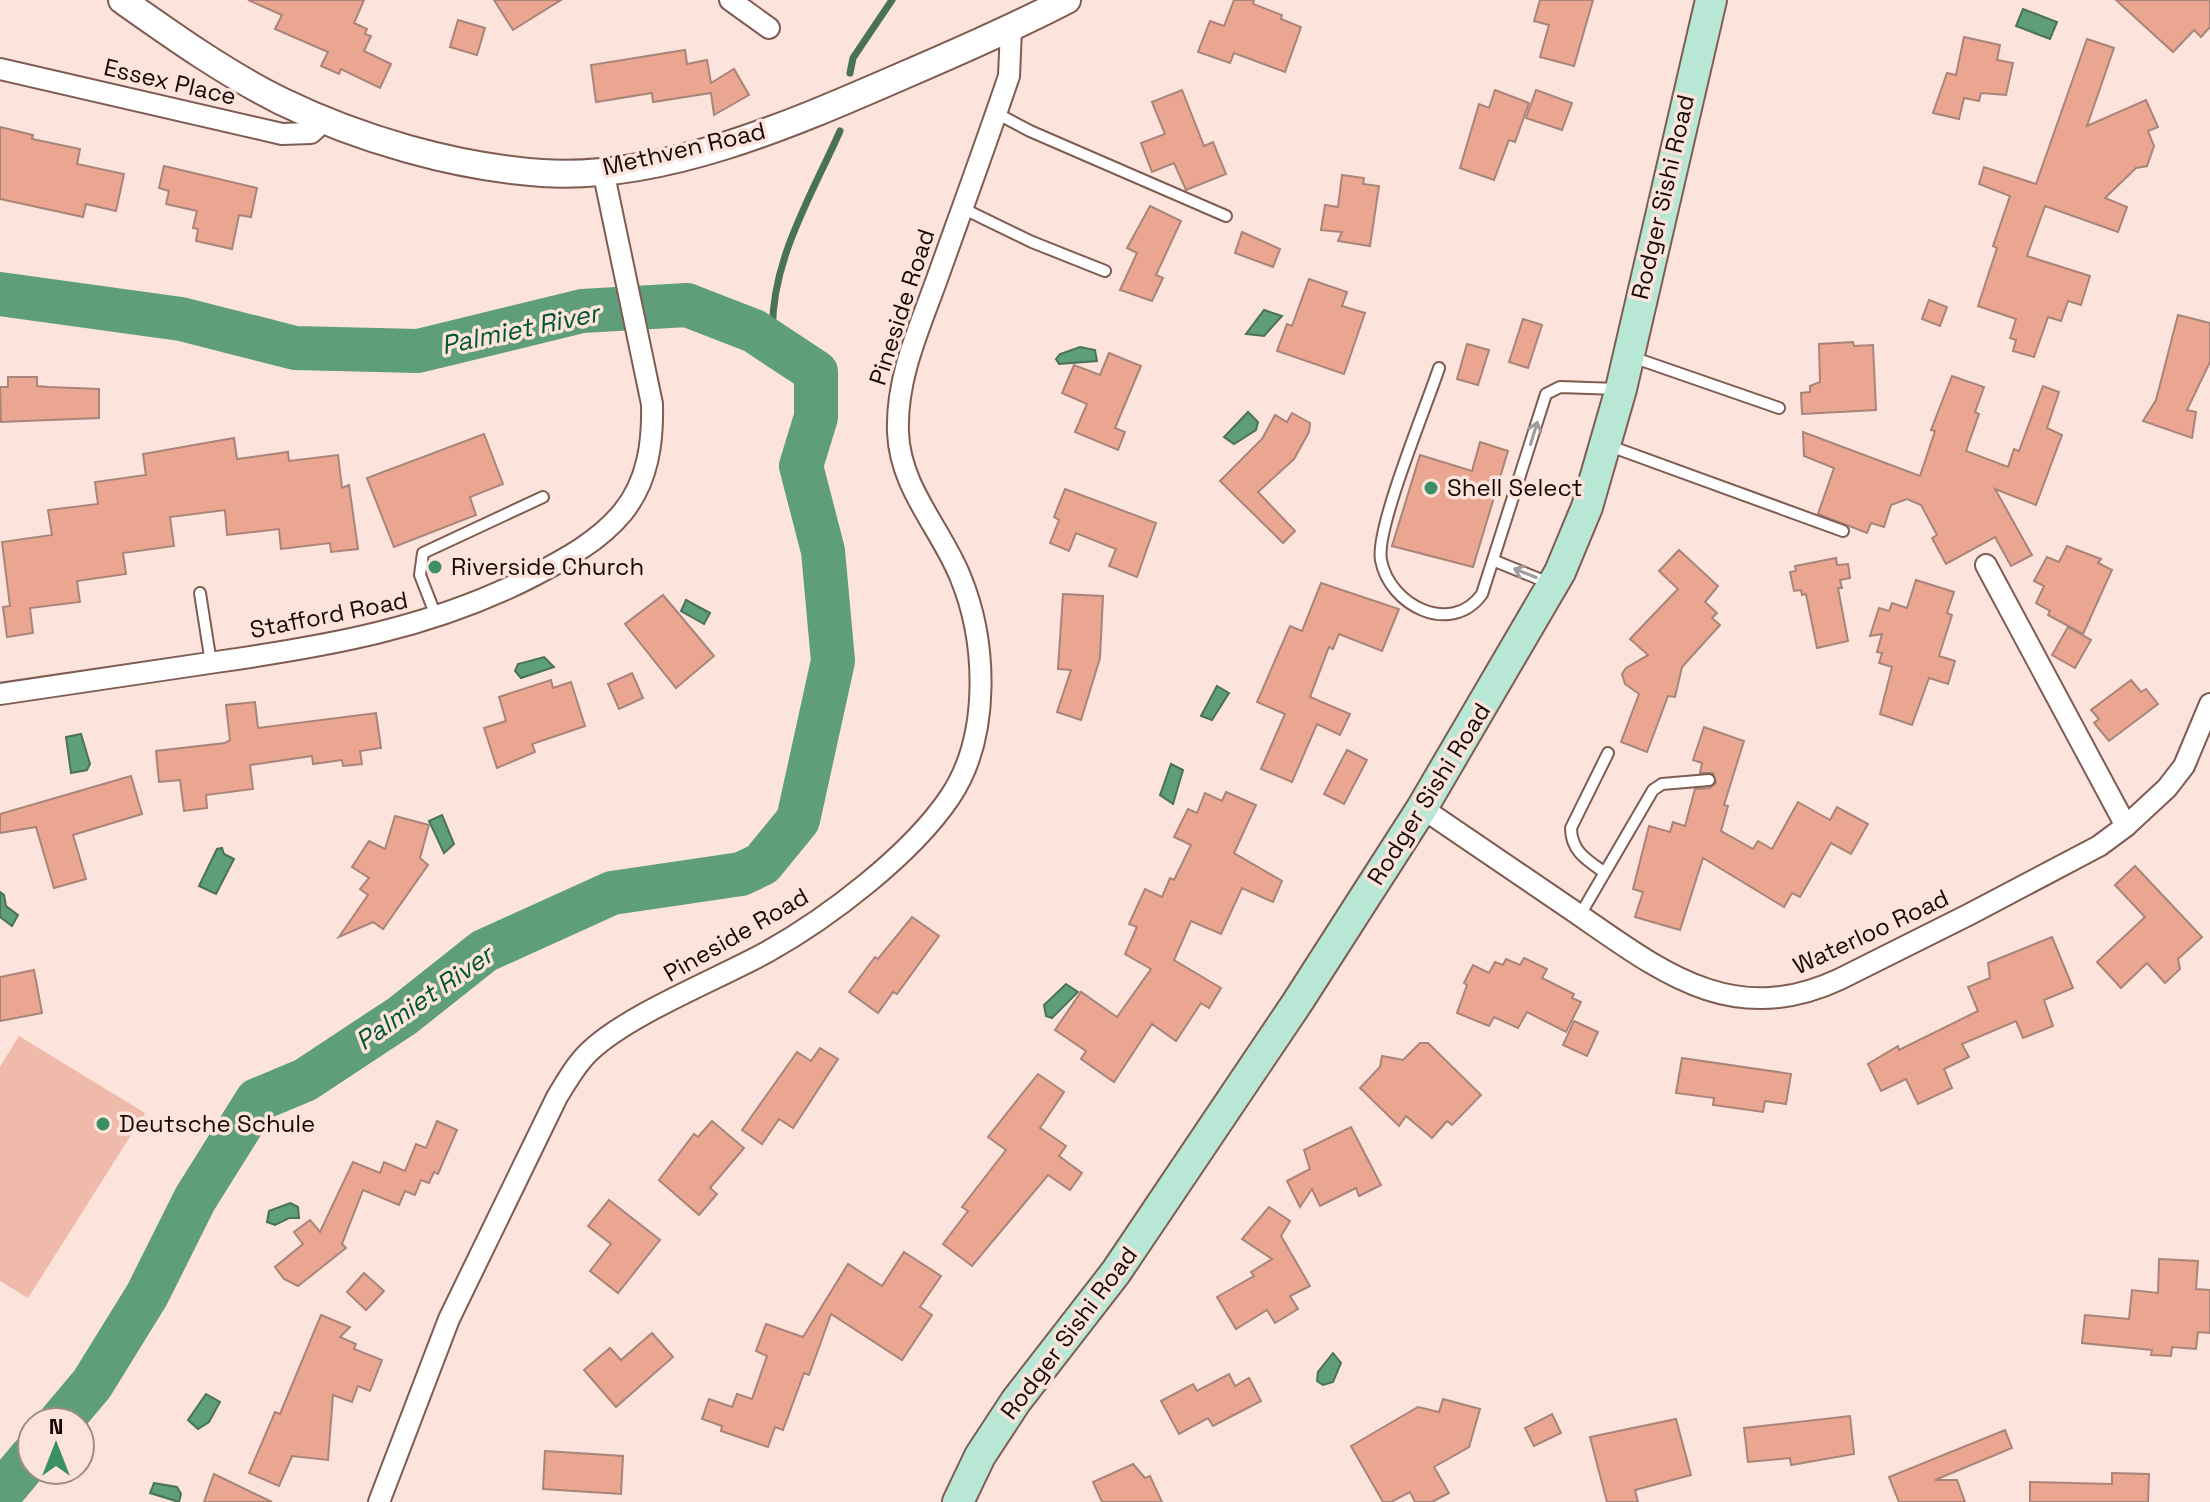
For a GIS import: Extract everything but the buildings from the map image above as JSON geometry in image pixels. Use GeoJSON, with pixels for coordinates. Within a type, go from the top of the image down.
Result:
{"type":"FeatureCollection","features":[{"type":"Feature","properties":{"kind":"main road","name":"Rodger Sishi Road"},"geometry":{"type":"LineString","coordinates":[[958,1502],[980,1456],[1016,1401],[1116,1272],[1422,808],[1554,585],[1587,507],[1621,389],[1626,355],[1711,0]]}},
{"type":"Feature","properties":{"kind":"street","name":"Methven Road"},"geometry":{"type":"LineString","coordinates":[[122,0],[242,79],[324,121],[464,161],[543,173],[603,170],[705,150],[767,131],[1011,29],[1067,0]]}},
{"type":"Feature","properties":{"kind":"street"},"geometry":{"type":"LineString","coordinates":[[730,0],[769,28]]}},
{"type":"Feature","properties":{"kind":"street","name":"Pineside Road"},"geometry":{"type":"LineString","coordinates":[[379,1502],[449,1319],[557,1097],[576,1067],[592,1049],[624,1028],[771,950],[819,918],[894,857],[931,820],[961,777],[976,725],[979,688],[976,641],[960,574],[907,475],[898,436],[898,408],[910,355],[996,113],[1011,61],[1011,29]]}},
{"type":"Feature","properties":{"kind":"street","name":"Essex Place"},"geometry":{"type":"LineString","coordinates":[[0,69],[282,134],[311,133],[324,121]]}},
{"type":"Feature","properties":{"kind":"street","name":"Stafford Road"},"geometry":{"type":"LineString","coordinates":[[0,694],[332,645],[437,618],[573,555],[624,511],[648,460],[652,404],[603,170]]}},
{"type":"Feature","properties":{"kind":"street"},"geometry":{"type":"LineString","coordinates":[[1986,565],[2126,826]]}},
{"type":"Feature","properties":{"kind":"street","name":"Waterloo Road"},"geometry":{"type":"LineString","coordinates":[[1422,808],[1653,966],[1691,985],[1722,995],[1773,999],[1817,990],[1840,979],[2073,859],[2126,826],[2167,788],[2184,766],[2210,704]]}},
{"type":"Feature","properties":{"kind":"lane"},"geometry":{"type":"LineString","coordinates":[[996,113],[1030,131],[1226,216]]}},
{"type":"Feature","properties":{"kind":"lane"},"geometry":{"type":"LineString","coordinates":[[962,208],[1032,242],[1105,271]]}},
{"type":"Feature","properties":{"kind":"lane"},"geometry":{"type":"LineString","coordinates":[[1626,355],[1779,408]]}},
{"type":"Feature","properties":{"kind":"lane"},"geometry":{"type":"LineString","coordinates":[[1439,368],[1384,528],[1381,564],[1388,581],[1413,607],[1442,615],[1459,613],[1477,601],[1495,561],[1546,394],[1560,387],[1621,389]]}},
{"type":"Feature","properties":{"kind":"lane"},"geometry":{"type":"LineString","coordinates":[[1605,444],[1843,531]]}},
{"type":"Feature","properties":{"kind":"lane"},"geometry":{"type":"LineString","coordinates":[[437,618],[420,575],[423,553],[543,497]]}},
{"type":"Feature","properties":{"kind":"lane"},"geometry":{"type":"LineString","coordinates":[[1495,561],[1554,585]]}},
{"type":"Feature","properties":{"kind":"lane"},"geometry":{"type":"LineString","coordinates":[[200,593],[211,663]]}},
{"type":"Feature","properties":{"kind":"lane"},"geometry":{"type":"LineString","coordinates":[[1604,872],[1578,853],[1571,840],[1571,828],[1608,753]]}},
{"type":"Feature","properties":{"kind":"lane"},"geometry":{"type":"LineString","coordinates":[[1580,915],[1653,790],[1662,784],[1709,780]]}},
{"type":"Feature","properties":{"kind":"shaded area"},"geometry":{"type":"Polygon","coordinates":[[[2023,9],[2057,22],[2050,39],[2016,26],[2023,9]]]}},
{"type":"Feature","properties":{"kind":"shaded area"},"geometry":{"type":"Polygon","coordinates":[[[1264,310],[1282,316],[1264,336],[1246,334],[1264,310]]]}},
{"type":"Feature","properties":{"kind":"shaded area"},"geometry":{"type":"Polygon","coordinates":[[[1080,347],[1095,350],[1097,361],[1059,364],[1056,359],[1060,354],[1080,347]]]}},
{"type":"Feature","properties":{"kind":"shaded area"},"geometry":{"type":"Polygon","coordinates":[[[1248,412],[1258,422],[1256,430],[1234,444],[1224,437],[1248,412]]]}},
{"type":"Feature","properties":{"kind":"shaded area"},"geometry":{"type":"Polygon","coordinates":[[[686,600],[710,613],[704,624],[681,611],[686,600]]]}},
{"type":"Feature","properties":{"kind":"shaded area"},"geometry":{"type":"Polygon","coordinates":[[[544,657],[554,667],[521,678],[515,671],[518,664],[544,657]]]}},
{"type":"Feature","properties":{"kind":"shaded area"},"geometry":{"type":"Polygon","coordinates":[[[1217,686],[1229,693],[1212,720],[1201,716],[1217,686]]]}},
{"type":"Feature","properties":{"kind":"shaded area"},"geometry":{"type":"Polygon","coordinates":[[[81,734],[90,764],[87,770],[71,773],[66,737],[81,734]]]}},
{"type":"Feature","properties":{"kind":"shaded area"},"geometry":{"type":"Polygon","coordinates":[[[1171,764],[1183,770],[1173,804],[1160,795],[1171,764]]]}},
{"type":"Feature","properties":{"kind":"shaded area"},"geometry":{"type":"Polygon","coordinates":[[[442,815],[454,844],[444,853],[429,821],[442,815]]]}},
{"type":"Feature","properties":{"kind":"shaded area"},"geometry":{"type":"Polygon","coordinates":[[[222,848],[224,854],[234,859],[216,894],[199,886],[217,849],[222,848]]]}},
{"type":"Feature","properties":{"kind":"shaded area"},"geometry":{"type":"Polygon","coordinates":[[[0,892],[4,895],[6,906],[18,915],[12,926],[0,917],[0,892]]]}},
{"type":"Feature","properties":{"kind":"shaded area"},"geometry":{"type":"Polygon","coordinates":[[[1066,984],[1078,992],[1052,1018],[1046,1016],[1044,1005],[1066,984]]]}},
{"type":"Feature","properties":{"kind":"shaded area"},"geometry":{"type":"Polygon","coordinates":[[[19,1036],[145,1113],[28,1298],[0,1281],[0,1067],[19,1036]]]}},
{"type":"Feature","properties":{"kind":"shaded area"},"geometry":{"type":"Polygon","coordinates":[[[290,1203],[298,1207],[299,1218],[289,1218],[275,1225],[267,1222],[269,1211],[290,1203]]]}},
{"type":"Feature","properties":{"kind":"shaded area"},"geometry":{"type":"Polygon","coordinates":[[[1333,1353],[1341,1363],[1333,1382],[1323,1385],[1317,1381],[1318,1372],[1333,1353]]]}},
{"type":"Feature","properties":{"kind":"shaded area"},"geometry":{"type":"Polygon","coordinates":[[[206,1394],[220,1402],[209,1422],[198,1429],[188,1420],[206,1394]]]}},
{"type":"Feature","properties":{"kind":"shaded area"},"geometry":{"type":"Polygon","coordinates":[[[154,1483],[177,1487],[181,1494],[179,1502],[150,1493],[154,1483]]]}},
{"type":"Feature","properties":{"kind":"waterway"},"geometry":{"type":"LineString","coordinates":[[850,73],[853,58],[892,0]]}},
{"type":"Feature","properties":{"kind":"waterway"},"geometry":{"type":"LineString","coordinates":[[773,343],[773,315],[784,260],[840,131]]}},
{"type":"Feature","properties":{"kind":"waterway","name":"Palmiet River"},"geometry":{"type":"LineString","coordinates":[[0,294],[181,319],[295,348],[418,351],[582,311],[687,305],[754,331],[816,372],[816,417],[801,466],[823,551],[833,661],[798,820],[762,864],[741,874],[612,893],[484,951],[402,1016],[305,1080],[257,1100],[195,1199],[147,1295],[92,1384],[73,1406]]}},
{"type":"Feature","properties":{"kind":"waterway","name":"Palmiet River"},"geometry":{"type":"LineString","coordinates":[[0,1494],[16,1475]]}},
{"type":"Feature","properties":{"kind":"place","name":"Shell Select"},"geometry":{"type":"Point","coordinates":[1431,488]}},
{"type":"Feature","properties":{"kind":"place","name":"Riverside Church"},"geometry":{"type":"Point","coordinates":[435,567]}},
{"type":"Feature","properties":{"kind":"place","name":"Deutsche Schule"},"geometry":{"type":"Point","coordinates":[103,1124]}}]}
